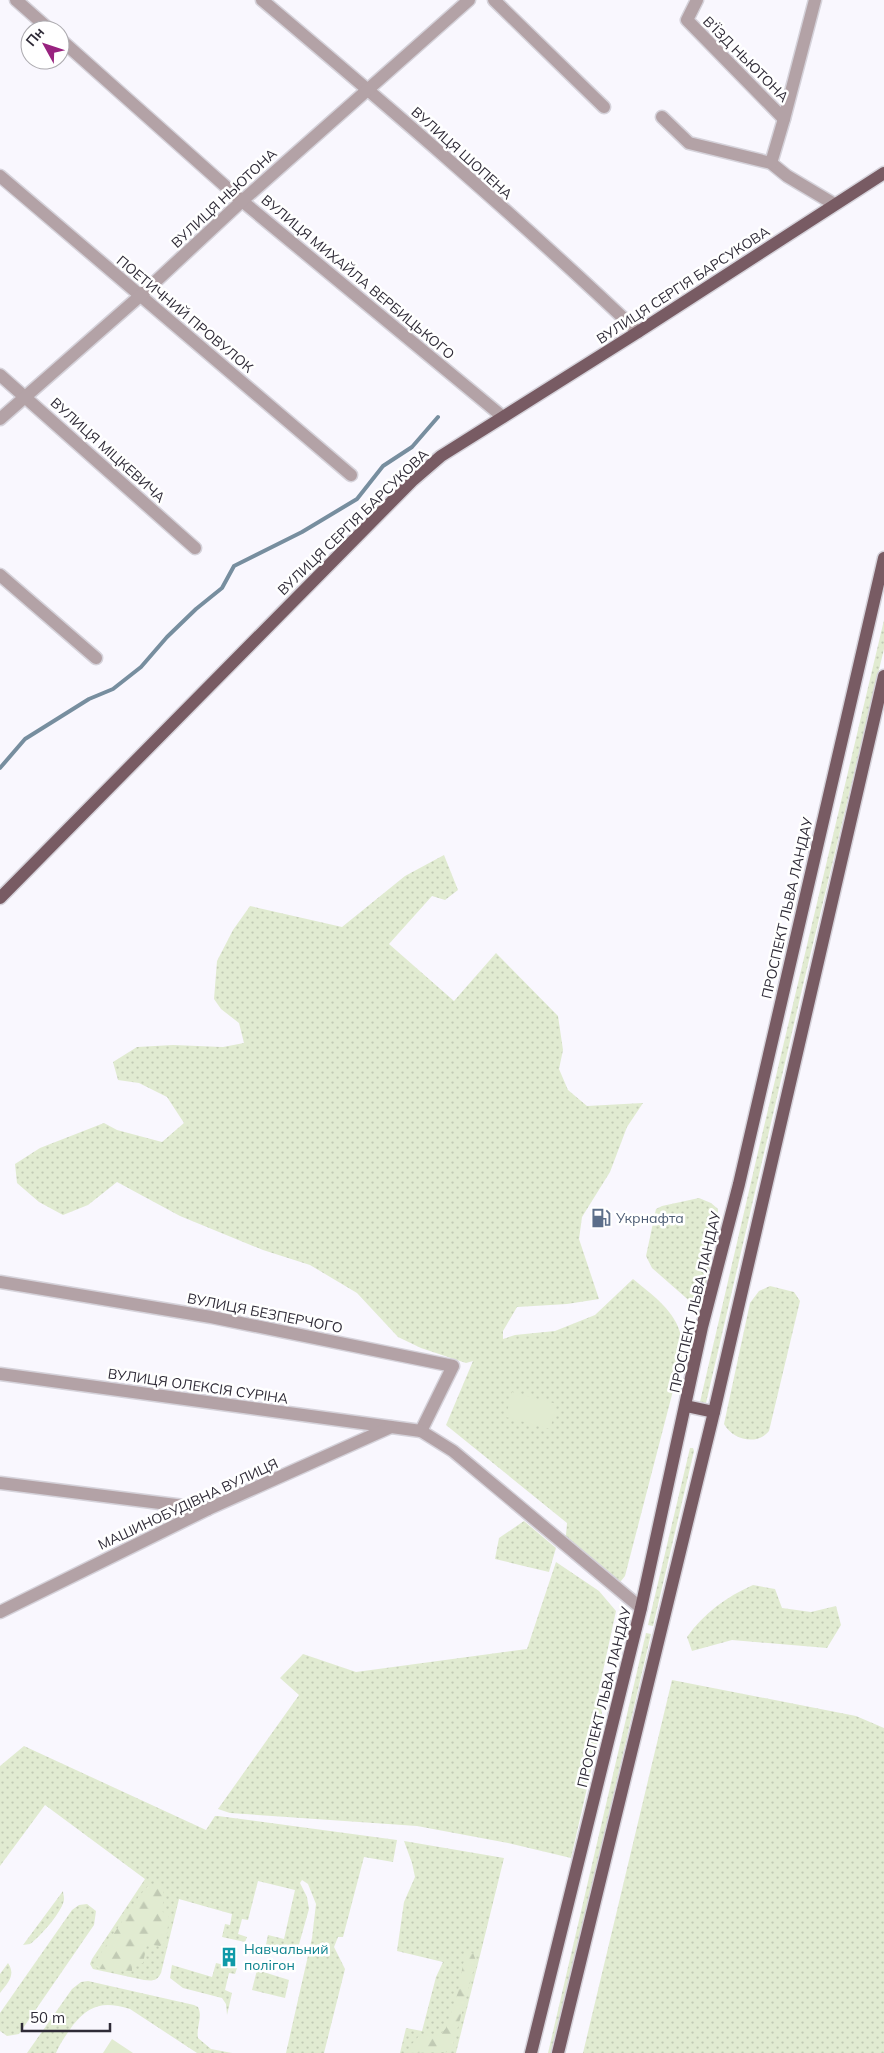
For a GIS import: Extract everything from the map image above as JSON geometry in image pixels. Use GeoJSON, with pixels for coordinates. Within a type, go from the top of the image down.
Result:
{"type":"FeatureCollection","features":[{"type":"Feature","properties":{"kind":"main road","name":"ВУЛИЦЯ СЕРГІЯ БАРСУКОВА"},"geometry":{"type":"LineString","coordinates":[[0,898],[412,481],[442,456],[884,173]]}},
{"type":"Feature","properties":{"kind":"main road","name":"ПРОСПЕКТ ЛЬВА ЛАНДАУ"},"geometry":{"type":"LineString","coordinates":[[531,2053],[641,1608],[702,1327],[739,1184],[884,558]]}},
{"type":"Feature","properties":{"kind":"main road"},"geometry":{"type":"LineString","coordinates":[[558,2053],[714,1412],[884,676]]}},
{"type":"Feature","properties":{"kind":"main road"},"geometry":{"type":"LineString","coordinates":[[686,1406],[714,1412]]}},
{"type":"Feature","properties":{"kind":"street"},"geometry":{"type":"LineString","coordinates":[[16,0],[39,20]]}},
{"type":"Feature","properties":{"kind":"street","name":"ВУЛИЦЯ ШОПЕНА"},"geometry":{"type":"LineString","coordinates":[[262,0],[368,89],[569,267],[638,332]]}},
{"type":"Feature","properties":{"kind":"street","name":"ВУЛИЦЯ НЬЮТОНА"},"geometry":{"type":"LineString","coordinates":[[0,419],[140,296],[242,201],[469,0]]}},
{"type":"Feature","properties":{"kind":"street"},"geometry":{"type":"LineString","coordinates":[[494,0],[604,107]]}},
{"type":"Feature","properties":{"kind":"street","name":"В’ЇЗД НЬЮТОНА"},"geometry":{"type":"LineString","coordinates":[[697,0],[687,20],[784,119]]}},
{"type":"Feature","properties":{"kind":"street"},"geometry":{"type":"LineString","coordinates":[[771,163],[815,0]]}},
{"type":"Feature","properties":{"kind":"street","name":"ВУЛИЦЯ МИХАЙЛА ВЕРБИЦЬКОГО"},"geometry":{"type":"LineString","coordinates":[[70,48],[242,201],[504,417]]}},
{"type":"Feature","properties":{"kind":"street"},"geometry":{"type":"LineString","coordinates":[[662,117],[689,143],[771,163],[787,176],[834,204]]}},
{"type":"Feature","properties":{"kind":"street","name":"ПОЕТИЧНИЙ ПРОВУЛОК"},"geometry":{"type":"LineString","coordinates":[[0,176],[351,474]]}},
{"type":"Feature","properties":{"kind":"street","name":"ВУЛИЦЯ МІЦКЕВИЧА"},"geometry":{"type":"LineString","coordinates":[[0,374],[195,548]]}},
{"type":"Feature","properties":{"kind":"street"},"geometry":{"type":"LineString","coordinates":[[0,575],[96,658]]}},
{"type":"Feature","properties":{"kind":"street","name":"ВУЛИЦЯ БЕЗПЕРЧОГО"},"geometry":{"type":"LineString","coordinates":[[0,1282],[211,1316],[453,1366],[421,1431]]}},
{"type":"Feature","properties":{"kind":"street","name":"ВУЛИЦЯ ОЛЕКСІЯ СУРІНА"},"geometry":{"type":"LineString","coordinates":[[0,1374],[421,1431]]}},
{"type":"Feature","properties":{"kind":"street","name":"МАШИНОБУДІВНА ВУЛИЦЯ"},"geometry":{"type":"LineString","coordinates":[[0,1612],[208,1509],[391,1427]]}},
{"type":"Feature","properties":{"kind":"street"},"geometry":{"type":"LineString","coordinates":[[421,1431],[449,1448],[641,1608]]}},
{"type":"Feature","properties":{"kind":"street"},"geometry":{"type":"LineString","coordinates":[[0,1483],[208,1509]]}},
{"type":"Feature","properties":{"kind":"green space"},"geometry":{"type":"Polygon","coordinates":[[[884,620],[884,649],[803,985],[706,1403],[700,1402],[758,1152],[884,620]]]}},
{"type":"Feature","properties":{"kind":"green space"},"geometry":{"type":"Polygon","coordinates":[[[444,855],[458,890],[445,900],[432,896],[389,944],[454,1001],[496,953],[558,1016],[563,1050],[559,1069],[568,1090],[587,1106],[643,1103],[627,1127],[610,1172],[582,1217],[579,1239],[599,1299],[567,1304],[517,1307],[503,1331],[503,1339],[515,1335],[555,1331],[595,1315],[633,1279],[662,1304],[678,1327],[682,1341],[682,1356],[625,1576],[621,1581],[612,1583],[561,1540],[566,1535],[567,1523],[446,1425],[473,1361],[466,1363],[421,1348],[398,1337],[357,1293],[310,1265],[263,1250],[180,1216],[117,1182],[88,1205],[63,1215],[39,1202],[17,1183],[15,1164],[40,1148],[104,1123],[117,1130],[162,1142],[184,1123],[167,1097],[139,1083],[118,1080],[113,1062],[137,1047],[173,1045],[223,1047],[244,1043],[239,1023],[221,1009],[214,999],[217,961],[233,930],[250,906],[342,927],[405,876],[444,855]]]}},
{"type":"Feature","properties":{"kind":"green space"},"geometry":{"type":"Polygon","coordinates":[[[699,1198],[711,1203],[718,1209],[718,1218],[711,1241],[710,1269],[703,1298],[693,1304],[652,1268],[646,1256],[656,1209],[699,1198]]]}},
{"type":"Feature","properties":{"kind":"green space"},"geometry":{"type":"Polygon","coordinates":[[[770,1286],[794,1292],[800,1301],[769,1431],[764,1436],[752,1440],[733,1434],[724,1424],[750,1303],[759,1291],[770,1286]]]}},
{"type":"Feature","properties":{"kind":"green space"},"geometry":{"type":"Polygon","coordinates":[[[512,1392],[557,1404],[550,1429],[506,1417],[512,1392]]]}},
{"type":"Feature","properties":{"kind":"green space"},"geometry":{"type":"Polygon","coordinates":[[[690,1448],[693,1448],[694,1451],[653,1626],[648,1625],[690,1448]]]}},
{"type":"Feature","properties":{"kind":"green space"},"geometry":{"type":"Polygon","coordinates":[[[524,1521],[556,1548],[549,1572],[495,1559],[499,1538],[524,1521]]]}},
{"type":"Feature","properties":{"kind":"green space"},"geometry":{"type":"Polygon","coordinates":[[[556,1562],[599,1591],[616,1611],[598,1694],[603,1718],[571,1858],[508,1843],[417,1826],[230,1813],[218,1809],[299,1695],[280,1678],[303,1654],[356,1672],[527,1649],[556,1562]]]}},
{"type":"Feature","properties":{"kind":"green space"},"geometry":{"type":"Polygon","coordinates":[[[753,1585],[775,1589],[782,1608],[811,1612],[836,1606],[841,1625],[827,1648],[732,1640],[692,1651],[687,1637],[701,1620],[725,1600],[753,1585]]]}},
{"type":"Feature","properties":{"kind":"green space"},"geometry":{"type":"Polygon","coordinates":[[[646,1633],[651,1634],[553,2053],[548,2053],[646,1633]]]}},
{"type":"Feature","properties":{"kind":"green space"},"geometry":{"type":"Polygon","coordinates":[[[672,1680],[856,1716],[884,1728],[884,2053],[583,2053],[672,1680]]]}},
{"type":"Feature","properties":{"kind":"green space"},"geometry":{"type":"Polygon","coordinates":[[[24,1746],[206,1830],[215,1816],[218,1816],[397,1840],[393,1862],[364,1857],[343,1937],[338,1937],[334,1947],[345,1969],[324,2053],[286,2053],[312,1938],[316,1904],[308,1884],[302,1880],[300,1883],[307,1897],[309,1909],[296,1955],[265,1949],[268,1935],[284,1939],[295,1890],[258,1881],[248,1920],[242,1919],[238,1934],[247,1937],[245,1942],[222,1937],[225,1924],[230,1925],[232,1914],[179,1899],[161,1973],[156,1979],[144,1980],[93,1969],[90,1964],[92,1959],[145,1879],[45,1805],[0,1866],[0,1766],[24,1746]]]}},
{"type":"Feature","properties":{"kind":"green space"},"geometry":{"type":"Polygon","coordinates":[[[404,1841],[504,1858],[456,2053],[400,2053],[406,2028],[422,2031],[436,1977],[443,1962],[397,1951],[404,1902],[415,1877],[404,1841]]]}},
{"type":"Feature","properties":{"kind":"green space"},"geometry":{"type":"Polygon","coordinates":[[[150,1884],[163,1886],[164,1900],[161,1910],[169,1917],[166,1942],[160,1946],[147,1944],[143,1963],[132,1965],[132,1971],[101,1969],[93,1966],[139,1896],[150,1884]]]}},
{"type":"Feature","properties":{"kind":"green space"},"geometry":{"type":"Polygon","coordinates":[[[63,1891],[63,1904],[56,1916],[34,1941],[23,1945],[63,1891]]]}},
{"type":"Feature","properties":{"kind":"green space"},"geometry":{"type":"Polygon","coordinates":[[[87,1904],[96,1911],[94,1925],[19,2034],[7,2036],[0,2031],[0,2013],[72,1910],[79,1905],[87,1904]]]}},
{"type":"Feature","properties":{"kind":"green space"},"geometry":{"type":"Polygon","coordinates":[[[473,1953],[476,1961],[451,2052],[407,2053],[420,2035],[440,2035],[446,2028],[458,1992],[463,1964],[467,1954],[473,1953]]]}},
{"type":"Feature","properties":{"kind":"green space"},"geometry":{"type":"Polygon","coordinates":[[[8,1963],[11,1975],[0,1993],[0,1974],[8,1963]]]}},
{"type":"Feature","properties":{"kind":"green space"},"geometry":{"type":"Polygon","coordinates":[[[216,1963],[237,1968],[235,1974],[229,1973],[225,1990],[232,1993],[227,2015],[226,2004],[222,1998],[183,1988],[170,1978],[172,1965],[212,1977],[216,1963]]]}},
{"type":"Feature","properties":{"kind":"green space"},"geometry":{"type":"Polygon","coordinates":[[[257,1970],[289,1980],[285,1998],[252,1990],[257,1970]]]}},
{"type":"Feature","properties":{"kind":"green space"},"geometry":{"type":"Polygon","coordinates":[[[88,1981],[198,2007],[200,2015],[198,2038],[211,2049],[232,2053],[197,2053],[130,2009],[105,2005],[92,2009],[79,2018],[56,2053],[27,2053],[72,1989],[81,1982],[88,1981]]]}},
{"type":"Feature","properties":{"kind":"green space"},"geometry":{"type":"Polygon","coordinates":[[[112,2039],[133,2053],[103,2053],[112,2039]]]}},
{"type":"Feature","properties":{"kind":"waterway"},"geometry":{"type":"LineString","coordinates":[[0,768],[25,739],[89,699],[113,689],[141,667],[167,637],[196,609],[222,588],[234,566],[302,532],[357,499],[383,466],[412,447],[438,417]]}},
{"type":"Feature","properties":{"kind":"place","name":"Укрнафта"},"geometry":{"type":"Point","coordinates":[601,1218]}},
{"type":"Feature","properties":{"kind":"place","name":"Навчальний полігон"},"geometry":{"type":"Point","coordinates":[229,1957]}}]}
